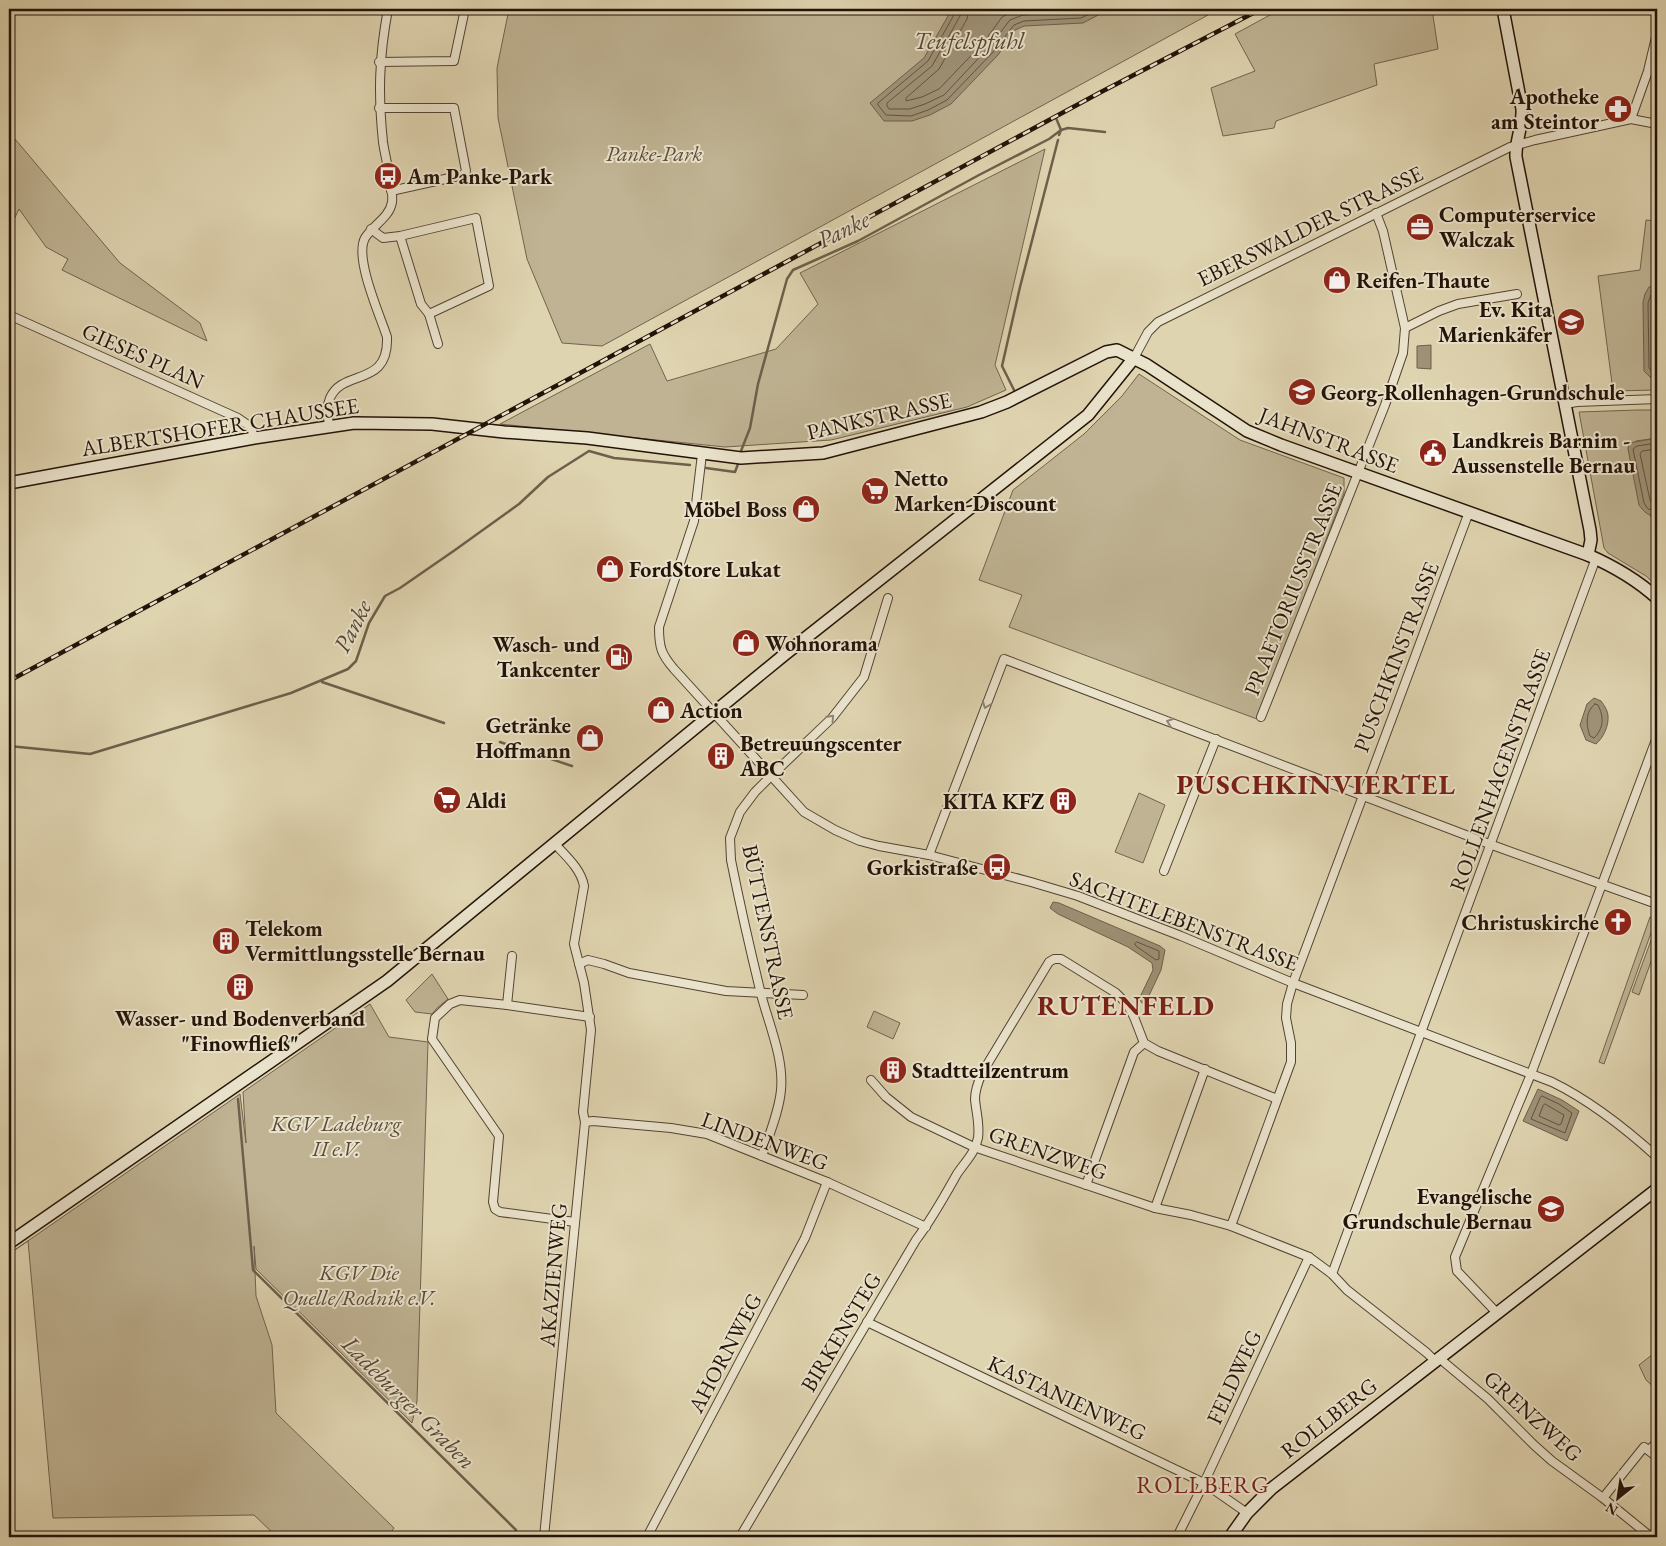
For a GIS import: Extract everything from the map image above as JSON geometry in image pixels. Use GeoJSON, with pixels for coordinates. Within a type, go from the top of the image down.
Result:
{"type":"FeatureCollection","features":[{"type":"Feature","properties":{"kind":"main road"},"geometry":{"type":"LineString","coordinates":[[1504,9],[1522,110],[1521,131],[1517,144],[1516,158],[1590,530],[1592,557]]}},
{"type":"Feature","properties":{"kind":"main road","name":"PANKSTRASSE"},"geometry":{"type":"LineString","coordinates":[[469,427],[504,432],[587,438],[741,458],[815,454],[846,448],[980,412],[1007,402],[1106,352],[1117,350],[1134,358]]}},
{"type":"Feature","properties":{"kind":"main road"},"geometry":{"type":"LineString","coordinates":[[9,1243],[277,1059],[387,980],[555,844],[713,712],[929,539],[1088,415],[1134,358]]}},
{"type":"Feature","properties":{"kind":"main road","name":"JAHNSTRASSE"},"geometry":{"type":"LineString","coordinates":[[1134,358],[1159,372],[1247,430],[1281,445],[1357,473],[1592,557],[1632,578],[1657,598]]}},
{"type":"Feature","properties":{"kind":"main road","name":"ALBERTSHOFER CHAUSSEE"},"geometry":{"type":"LineString","coordinates":[[9,483],[329,426],[374,422],[469,427]]}},
{"type":"Feature","properties":{"kind":"main road","name":"ROLLBERG"},"geometry":{"type":"LineString","coordinates":[[1230,1537],[1247,1513],[1271,1488],[1657,1189]]}},
{"type":"Feature","properties":{"kind":"street"},"geometry":{"type":"LineString","coordinates":[[329,426],[327,411],[329,399],[334,391],[345,383],[374,372],[384,358],[387,349],[387,337],[363,267],[361,254],[363,242],[372,229],[390,210],[392,201],[379,108],[379,62],[388,9]]}},
{"type":"Feature","properties":{"kind":"street"},"geometry":{"type":"LineString","coordinates":[[379,62],[454,61],[465,9]]}},
{"type":"Feature","properties":{"kind":"street"},"geometry":{"type":"LineString","coordinates":[[1657,33],[1648,71],[1631,119],[1657,124]]}},
{"type":"Feature","properties":{"kind":"street"},"geometry":{"type":"LineString","coordinates":[[379,108],[454,108],[466,171],[463,175],[391,192]]}},
{"type":"Feature","properties":{"kind":"street","name":"EBERSWALDER STRASSE"},"geometry":{"type":"LineString","coordinates":[[1134,358],[1148,332],[1158,322],[1517,144],[1631,119]]}},
{"type":"Feature","properties":{"kind":"street","name":"PRAETORIUSSTRASSE"},"geometry":{"type":"LineString","coordinates":[[1261,717],[1403,353],[1405,328],[1383,231],[1376,213]]}},
{"type":"Feature","properties":{"kind":"street"},"geometry":{"type":"LineString","coordinates":[[372,229],[383,238],[400,236],[476,218],[489,286],[429,314]]}},
{"type":"Feature","properties":{"kind":"street"},"geometry":{"type":"LineString","coordinates":[[400,236],[421,304],[429,314],[438,344]]}},
{"type":"Feature","properties":{"kind":"street"},"geometry":{"type":"LineString","coordinates":[[1405,328],[1458,304],[1517,294]]}},
{"type":"Feature","properties":{"kind":"street","name":"GIESES PLAN"},"geometry":{"type":"LineString","coordinates":[[9,315],[238,418],[250,427],[254,438]]}},
{"type":"Feature","properties":{"kind":"street"},"geometry":{"type":"LineString","coordinates":[[1565,404],[1657,399]]}},
{"type":"Feature","properties":{"kind":"street","name":"SACHTELEBENSTRASSE"},"geometry":{"type":"LineString","coordinates":[[702,454],[694,521],[659,627],[659,644],[664,658],[804,812],[835,830],[879,846],[929,855],[1078,896],[1181,936],[1293,983],[1552,1082],[1585,1099],[1631,1134],[1657,1157]]}},
{"type":"Feature","properties":{"kind":"street","name":"PUSCHKINSTRASSE"},"geometry":{"type":"LineString","coordinates":[[1277,1099],[1291,1062],[1292,1043],[1286,1018],[1287,1004],[1293,983],[1469,512]]}},
{"type":"Feature","properties":{"kind":"street","name":"ROLLENHAGENSTRASSE"},"geometry":{"type":"LineString","coordinates":[[1332,1274],[1588,581],[1592,557]]}},
{"type":"Feature","properties":{"kind":"street","name":"BÜTTENSTRASSE"},"geometry":{"type":"LineString","coordinates":[[762,1156],[781,1092],[781,1078],[778,1056],[761,993],[731,860],[730,838],[740,812],[755,792],[832,718],[864,676],[888,598]]}},
{"type":"Feature","properties":{"kind":"street"},"geometry":{"type":"LineString","coordinates":[[929,855],[1004,659],[1492,845],[1652,902]]}},
{"type":"Feature","properties":{"kind":"street"},"geometry":{"type":"LineString","coordinates":[[1497,1313],[1457,1271],[1455,1257],[1532,1074],[1657,736]]}},
{"type":"Feature","properties":{"kind":"street"},"geometry":{"type":"LineString","coordinates":[[1164,870],[1216,739]]}},
{"type":"Feature","properties":{"kind":"street","name":"AKAZIENWEG"},"geometry":{"type":"LineString","coordinates":[[544,1537],[585,1122],[583,1112],[591,1030],[590,1017],[574,944],[584,886],[583,880],[578,871],[555,844]]}},
{"type":"Feature","properties":{"kind":"street"},"geometry":{"type":"LineString","coordinates":[[507,1005],[512,956]]}},
{"type":"Feature","properties":{"kind":"street"},"geometry":{"type":"LineString","coordinates":[[974,1147],[978,1128],[975,1098],[982,1073],[1049,962],[1054,959],[1060,959],[1116,994],[1127,1004],[1144,1043],[1158,1051],[1277,1099],[1231,1226]]}},
{"type":"Feature","properties":{"kind":"street"},"geometry":{"type":"LineString","coordinates":[[579,964],[588,960],[630,974],[726,991],[803,995]]}},
{"type":"Feature","properties":{"kind":"street"},"geometry":{"type":"LineString","coordinates":[[574,1222],[500,1212],[495,1209],[493,1202],[499,1136],[432,1039],[436,1018],[450,1004],[460,1000],[590,1017]]}},
{"type":"Feature","properties":{"kind":"street"},"geometry":{"type":"LineString","coordinates":[[1086,1185],[1134,1052],[1144,1043]]}},
{"type":"Feature","properties":{"kind":"street"},"geometry":{"type":"LineString","coordinates":[[1155,1208],[1205,1069]]}},
{"type":"Feature","properties":{"kind":"street","name":"GRENZWEG"},"geometry":{"type":"LineString","coordinates":[[871,1080],[886,1097],[911,1117],[974,1147],[1155,1208],[1231,1226],[1308,1257]]}},
{"type":"Feature","properties":{"kind":"street","name":"LINDENWEG"},"geometry":{"type":"LineString","coordinates":[[585,1122],[593,1120],[671,1128],[707,1134],[827,1182],[926,1227]]}},
{"type":"Feature","properties":{"kind":"street","name":"BIRKENSTEG"},"geometry":{"type":"LineString","coordinates":[[740,1537],[916,1240],[926,1227],[958,1172],[971,1156],[974,1147]]}},
{"type":"Feature","properties":{"kind":"street","name":"AHORNWEG"},"geometry":{"type":"LineString","coordinates":[[647,1537],[805,1238],[827,1182]]}},
{"type":"Feature","properties":{"kind":"street"},"geometry":{"type":"LineString","coordinates":[[1308,1257],[1332,1274]]}},
{"type":"Feature","properties":{"kind":"street","name":"FELDWEG"},"geometry":{"type":"LineString","coordinates":[[1177,1537],[1204,1483],[1308,1257]]}},
{"type":"Feature","properties":{"kind":"street","name":"GRENZWEG"},"geometry":{"type":"LineString","coordinates":[[1332,1274],[1347,1290],[1426,1353],[1488,1399],[1552,1461],[1603,1498],[1651,1537]]}},
{"type":"Feature","properties":{"kind":"street","name":"KASTANIENWEG"},"geometry":{"type":"LineString","coordinates":[[867,1322],[1204,1483],[1247,1513]]}},
{"type":"Feature","properties":{"kind":"street"},"geometry":{"type":"LineString","coordinates":[[1603,1498],[1647,1448],[1657,1442]]}},
{"type":"Feature","properties":{"kind":"street"},"geometry":{"type":"LineString","coordinates":[[1647,1448],[1657,1457]]}},
{"type":"Feature","properties":{"kind":"green space","name":"Panke-Park"},"geometry":{"type":"Polygon","coordinates":[[[509,9],[1219,9],[602,346],[562,343],[527,259],[498,118],[497,68],[509,9]]]}},
{"type":"Feature","properties":{"kind":"green space"},"geometry":{"type":"Polygon","coordinates":[[[1281,9],[1432,9],[1438,49],[1374,64],[1377,85],[1276,121],[1274,128],[1223,136],[1211,88],[1255,71],[1235,34],[1281,9]]]}},
{"type":"Feature","properties":{"kind":"green space"},"geometry":{"type":"Polygon","coordinates":[[[9,132],[120,263],[200,323],[207,341],[62,270],[68,259],[46,247],[19,209],[9,230],[9,132]]]}},
{"type":"Feature","properties":{"kind":"green space"},"geometry":{"type":"Polygon","coordinates":[[[1045,149],[995,365],[1006,390],[967,407],[831,440],[725,447],[500,424],[650,344],[667,381],[776,349],[818,304],[800,273],[1045,149]]]}},
{"type":"Feature","properties":{"kind":"green space"},"geometry":{"type":"Polygon","coordinates":[[[1646,220],[1657,221],[1657,286],[1650,377],[1657,380],[1657,390],[1613,391],[1598,276],[1640,270],[1646,220]]]}},
{"type":"Feature","properties":{"kind":"green space"},"geometry":{"type":"Polygon","coordinates":[[[1139,374],[1240,440],[1344,478],[1344,493],[1257,719],[1009,627],[1022,595],[979,580],[1013,490],[1084,434],[1122,396],[1139,374]]]}},
{"type":"Feature","properties":{"kind":"green space"},"geometry":{"type":"Polygon","coordinates":[[[1657,410],[1657,438],[1636,441],[1650,516],[1657,516],[1657,586],[1646,576],[1608,553],[1604,548],[1579,412],[1657,410]]]}},
{"type":"Feature","properties":{"kind":"green space"},"geometry":{"type":"Polygon","coordinates":[[[1139,793],[1165,805],[1143,863],[1115,852],[1139,793]]]}},
{"type":"Feature","properties":{"kind":"green space"},"geometry":{"type":"Polygon","coordinates":[[[1650,917],[1656,919],[1604,1064],[1599,1062],[1650,917]]]}},
{"type":"Feature","properties":{"kind":"green space"},"geometry":{"type":"Polygon","coordinates":[[[1657,924],[1657,945],[1639,995],[1632,992],[1657,924]]]}},
{"type":"Feature","properties":{"kind":"green space"},"geometry":{"type":"Polygon","coordinates":[[[432,974],[448,999],[432,1014],[415,1012],[406,1000],[432,974]]]}},
{"type":"Feature","properties":{"kind":"green space"},"geometry":{"type":"Polygon","coordinates":[[[370,1004],[389,1037],[428,1042],[417,1401],[412,1423],[256,1269],[254,1246],[256,1296],[272,1345],[276,1413],[394,1528],[391,1532],[397,1537],[277,1537],[254,1515],[53,1518],[28,1241],[9,1254],[240,1094],[246,1143],[243,1092],[370,1004]]]}},
{"type":"Feature","properties":{"kind":"green space"},"geometry":{"type":"Polygon","coordinates":[[[874,1011],[900,1023],[893,1039],[867,1027],[874,1011]]]}},
{"type":"Feature","properties":{"kind":"green space"},"geometry":{"type":"Polygon","coordinates":[[[1657,1335],[1657,1390],[1646,1380],[1639,1365],[1653,1354],[1655,1337],[1657,1335]]]}},
{"type":"Feature","properties":{"kind":"water","name":"Teufelspfuhl"},"geometry":{"type":"Polygon","coordinates":[[[952,9],[1110,9],[1083,23],[1024,26],[1015,30],[998,55],[951,104],[930,115],[912,121],[884,121],[870,103],[924,58],[952,9]]]}},
{"type":"Feature","properties":{"kind":"water"},"geometry":{"type":"Polygon","coordinates":[[[1656,285],[1657,380],[1650,377],[1644,371],[1643,302],[1649,287],[1656,285]]]}},
{"type":"Feature","properties":{"kind":"water"},"geometry":{"type":"Polygon","coordinates":[[[1431,345],[1431,369],[1417,368],[1417,346],[1431,345]]]}},
{"type":"Feature","properties":{"kind":"water"},"geometry":{"type":"Polygon","coordinates":[[[1657,438],[1657,516],[1647,513],[1639,505],[1628,449],[1629,443],[1657,438]]]}},
{"type":"Feature","properties":{"kind":"water"},"geometry":{"type":"Polygon","coordinates":[[[1594,698],[1601,701],[1607,710],[1608,716],[1608,724],[1605,731],[1596,744],[1586,740],[1580,725],[1587,704],[1594,698]]]}},
{"type":"Feature","properties":{"kind":"water"},"geometry":{"type":"Polygon","coordinates":[[[1053,902],[1160,946],[1165,950],[1161,970],[1146,1002],[1142,1003],[1139,999],[1153,970],[1152,963],[1128,947],[1058,914],[1050,908],[1053,902]]]}},
{"type":"Feature","properties":{"kind":"water"},"geometry":{"type":"Polygon","coordinates":[[[1538,1089],[1562,1100],[1579,1111],[1567,1141],[1523,1121],[1538,1089]]]}},
{"type":"Feature","properties":{"kind":"waterway","name":"Panke"},"geometry":{"type":"LineString","coordinates":[[741,451],[750,428],[758,384],[787,279],[793,270],[858,241],[1049,139],[1061,130],[1056,118]]}},
{"type":"Feature","properties":{"kind":"waterway"},"geometry":{"type":"LineString","coordinates":[[1059,135],[1061,130],[1068,128],[1105,132]]}},
{"type":"Feature","properties":{"kind":"waterway"},"geometry":{"type":"LineString","coordinates":[[1014,390],[1002,366],[1020,287],[1058,140]]}},
{"type":"Feature","properties":{"kind":"waterway","name":"Panke"},"geometry":{"type":"LineString","coordinates":[[9,746],[90,754],[291,693],[348,669],[356,661],[369,623],[385,596],[400,588],[455,550],[519,504],[548,477],[589,451],[614,458],[690,465]]}},
{"type":"Feature","properties":{"kind":"waterway","name":"Panke"},"geometry":{"type":"LineString","coordinates":[[706,468],[735,472],[738,464]]}},
{"type":"Feature","properties":{"kind":"waterway"},"geometry":{"type":"LineString","coordinates":[[322,682],[444,723]]}},
{"type":"Feature","properties":{"kind":"waterway"},"geometry":{"type":"LineString","coordinates":[[500,742],[572,766]]}},
{"type":"Feature","properties":{"kind":"waterway","name":"Ladeburger Graben"},"geometry":{"type":"LineString","coordinates":[[238,1099],[253,1270],[516,1530]]}},
{"type":"Feature","properties":{"kind":"railway"},"geometry":{"type":"LineString","coordinates":[[9,681],[1101,92],[1261,9]]}},
{"type":"Feature","properties":{"kind":"place","name":"Apotheke am Steintor"},"geometry":{"type":"Point","coordinates":[1618,109]}},
{"type":"Feature","properties":{"kind":"place","name":"Am Panke-Park"},"geometry":{"type":"Point","coordinates":[388,176]}},
{"type":"Feature","properties":{"kind":"place","name":"Computerservice Walczak"},"geometry":{"type":"Point","coordinates":[1420,227]}},
{"type":"Feature","properties":{"kind":"place","name":"Reifen-Thaute"},"geometry":{"type":"Point","coordinates":[1337,280]}},
{"type":"Feature","properties":{"kind":"place","name":"Ev. Kita Marienkäfer"},"geometry":{"type":"Point","coordinates":[1571,322]}},
{"type":"Feature","properties":{"kind":"place","name":"Georg-Rollenhagen-Grundschule"},"geometry":{"type":"Point","coordinates":[1302,392]}},
{"type":"Feature","properties":{"kind":"place","name":"Landkreis Barnim - Aussenstelle Bernau"},"geometry":{"type":"Point","coordinates":[1433,453]}},
{"type":"Feature","properties":{"kind":"place","name":"Netto Marken-Discount"},"geometry":{"type":"Point","coordinates":[875,491]}},
{"type":"Feature","properties":{"kind":"place","name":"Möbel Boss"},"geometry":{"type":"Point","coordinates":[806,509]}},
{"type":"Feature","properties":{"kind":"place","name":"FordStore Lukat"},"geometry":{"type":"Point","coordinates":[610,569]}},
{"type":"Feature","properties":{"kind":"place","name":"Wohnorama"},"geometry":{"type":"Point","coordinates":[746,643]}},
{"type":"Feature","properties":{"kind":"place","name":"Wasch- und Tankcenter"},"geometry":{"type":"Point","coordinates":[619,657]}},
{"type":"Feature","properties":{"kind":"place","name":"Action"},"geometry":{"type":"Point","coordinates":[661,710]}},
{"type":"Feature","properties":{"kind":"place","name":"Getränke Hoffmann"},"geometry":{"type":"Point","coordinates":[590,738]}},
{"type":"Feature","properties":{"kind":"place","name":"Betreuungscenter ABC"},"geometry":{"type":"Point","coordinates":[721,756]}},
{"type":"Feature","properties":{"kind":"place","name":"Aldi"},"geometry":{"type":"Point","coordinates":[447,800]}},
{"type":"Feature","properties":{"kind":"place","name":"KITA KFZ"},"geometry":{"type":"Point","coordinates":[1063,801]}},
{"type":"Feature","properties":{"kind":"place","name":"Gorkistraße"},"geometry":{"type":"Point","coordinates":[997,867]}},
{"type":"Feature","properties":{"kind":"place","name":"Christuskirche"},"geometry":{"type":"Point","coordinates":[1618,922]}},
{"type":"Feature","properties":{"kind":"place","name":"Telekom Vermittlungsstelle Bernau"},"geometry":{"type":"Point","coordinates":[226,941]}},
{"type":"Feature","properties":{"kind":"place","name":"Wasser- und Bodenverband \"Finowfließ\""},"geometry":{"type":"Point","coordinates":[240,987]}},
{"type":"Feature","properties":{"kind":"place","name":"Stadtteilzentrum"},"geometry":{"type":"Point","coordinates":[893,1070]}},
{"type":"Feature","properties":{"kind":"place","name":"Evangelische Grundschule Bernau"},"geometry":{"type":"Point","coordinates":[1551,1209]}},
{"type":"Feature","properties":{"kind":"district","name":"PUSCHKINVIERTEL"},"geometry":{"type":"Point","coordinates":[1316,784]}},
{"type":"Feature","properties":{"kind":"district","name":"RUTENFELD"},"geometry":{"type":"Point","coordinates":[1126,1005]}},
{"type":"Feature","properties":{"kind":"district","name":"ROLLBERG"},"geometry":{"type":"Point","coordinates":[1203,1484]}},
{"type":"Feature","properties":{"kind":"park label","name":"KGV Ladeburg II e.V."},"geometry":{"type":"Point","coordinates":[336,1136]}},
{"type":"Feature","properties":{"kind":"park label","name":"KGV Die Quelle/Rodnik e.V."},"geometry":{"type":"Point","coordinates":[359,1284]}}]}
